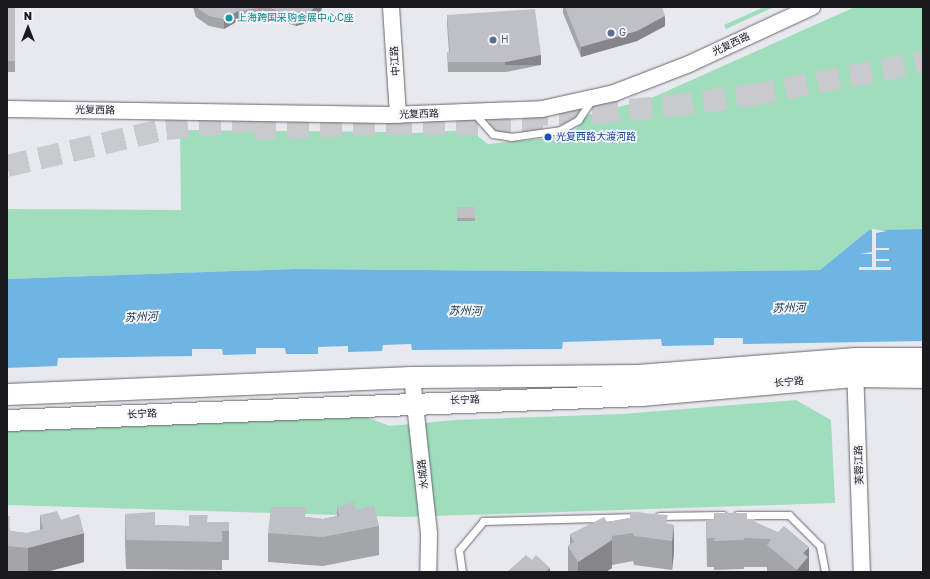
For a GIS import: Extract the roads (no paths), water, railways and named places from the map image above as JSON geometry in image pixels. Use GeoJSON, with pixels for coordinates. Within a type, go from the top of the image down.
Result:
{"type":"FeatureCollection","features":[{"type":"Feature","properties":{"kind":"main road","name":"长宁路"},"geometry":{"type":"LineString","coordinates":[[7,420],[415,402],[641,395],[923,358]]}},
{"type":"Feature","properties":{"kind":"main road","name":"长宁路"},"geometry":{"type":"LineString","coordinates":[[7,394],[412,377],[638,375],[855,367],[923,376]]}},
{"type":"Feature","properties":{"kind":"street","name":"中江路"},"geometry":{"type":"LineString","coordinates":[[391,7],[398,115]]}},
{"type":"Feature","properties":{"kind":"street","name":"光复西路"},"geometry":{"type":"LineString","coordinates":[[7,109],[398,115],[542,108],[614,93],[689,64],[812,7]]}},
{"type":"Feature","properties":{"kind":"street","name":"芙蓉江路"},"geometry":{"type":"LineString","coordinates":[[855,367],[862,572]]}},
{"type":"Feature","properties":{"kind":"street","name":"水城路"},"geometry":{"type":"LineString","coordinates":[[412,377],[429,533],[428,572]]}},
{"type":"Feature","properties":{"kind":"lane"},"geometry":{"type":"LineString","coordinates":[[474,112],[493,134],[511,137],[560,130],[578,120],[593,97]]}},
{"type":"Feature","properties":{"kind":"lane"},"geometry":{"type":"LineString","coordinates":[[653,516],[789,515],[820,546],[825,572]]}},
{"type":"Feature","properties":{"kind":"lane"},"geometry":{"type":"LineString","coordinates":[[462,572],[458,550],[483,521],[645,516]]}},
{"type":"Feature","properties":{"kind":"water","name":"苏州河"},"geometry":{"type":"Polygon","coordinates":[[[923,229],[923,341],[743,344],[743,338],[714,338],[714,345],[662,346],[661,339],[563,342],[562,349],[412,350],[411,344],[383,345],[382,351],[348,352],[348,346],[318,347],[318,354],[286,354],[285,348],[256,348],[256,354],[223,355],[222,349],[192,349],[192,356],[58,358],[57,366],[7,368],[7,279],[294,269],[655,272],[820,270],[869,230],[923,229]]]}},
{"type":"Feature","properties":{"kind":"tunnel"},"geometry":{"type":"LineString","coordinates":[[526,115],[597,113],[671,106],[753,95],[923,62]]}},
{"type":"Feature","properties":{"kind":"tunnel"},"geometry":{"type":"LineString","coordinates":[[7,166],[166,129],[270,119]]}},
{"type":"Feature","properties":{"kind":"tunnel"},"geometry":{"type":"LineString","coordinates":[[254,129],[390,124],[543,124]]}},
{"type":"Feature","properties":{"kind":"place","name":"上海跨国采购会展中心C座"},"geometry":{"type":"Point","coordinates":[229,18]}},
{"type":"Feature","properties":{"kind":"place","name":"G"},"geometry":{"type":"Point","coordinates":[611,33]}},
{"type":"Feature","properties":{"kind":"place","name":"H"},"geometry":{"type":"Point","coordinates":[493,40]}},
{"type":"Feature","properties":{"kind":"place","name":"光复西路大渡河路"},"geometry":{"type":"Point","coordinates":[548,137]}}]}
